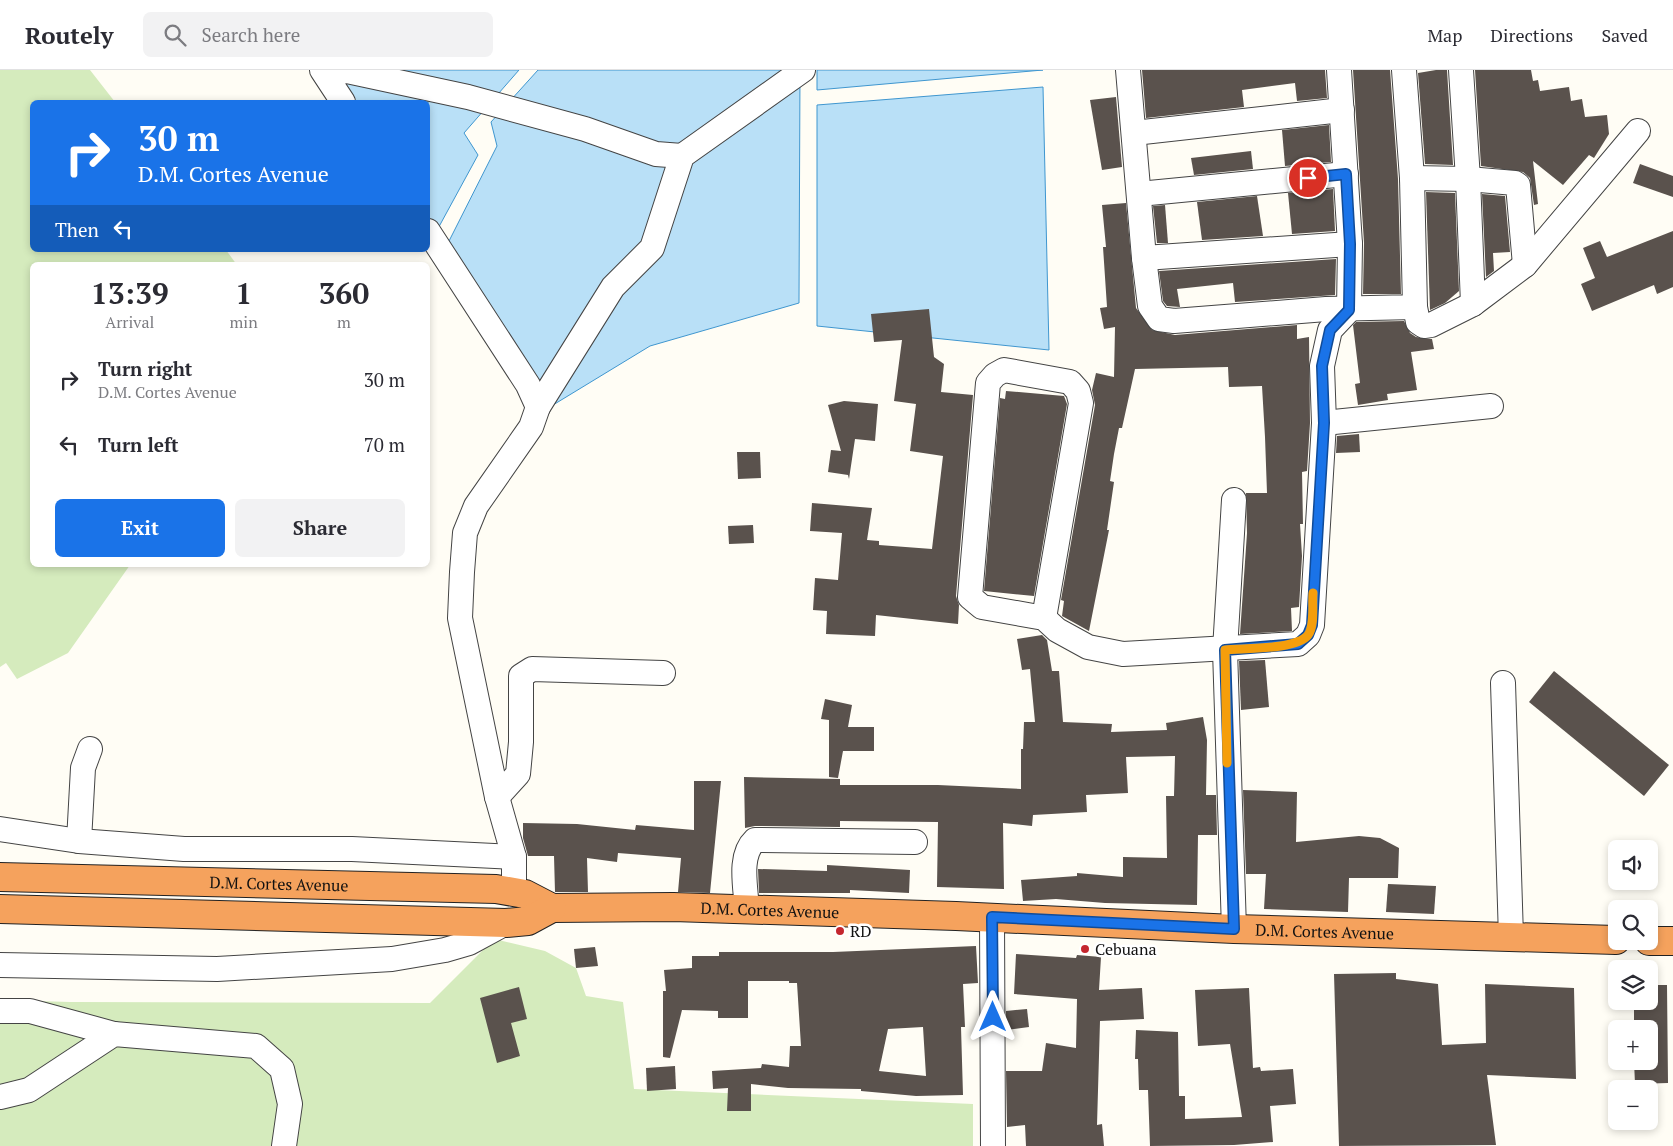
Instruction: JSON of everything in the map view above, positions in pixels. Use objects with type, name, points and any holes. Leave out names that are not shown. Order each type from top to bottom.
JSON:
[{"type":"highway","name":"D.M. Cortes Avenue","points":[[0,877],[496,889],[525,894],[552,908],[747,910],[992,917],[1234,929],[1608,940]]},
{"type":"highway","name":"D.M. Cortes Avenue","points":[[0,909],[506,923],[528,921],[552,908]]},
{"type":"highway","points":[[1658,941],[1673,941]]},
{"type":"street","points":[[514,892],[514,857],[497,797],[460,618],[466,533],[476,506],[531,428],[538,407],[612,287],[652,248],[682,156],[803,70]]},
{"type":"street","points":[[1128,70],[1144,258],[1150,306],[1159,319],[1174,321],[1326,309],[1349,310],[1415,307]]},
{"type":"street","points":[[1044,618],[1081,403],[1078,391],[1070,382],[1004,370],[995,375],[988,383],[970,597],[982,607],[1044,618],[1057,630],[1088,647],[1123,654],[1225,650],[1298,644],[1308,635],[1312,625],[1324,423],[1322,366],[1330,330],[1349,310],[1350,244],[1339,70]]},
{"type":"street","points":[[1404,70],[1412,178],[1415,307],[1418,322],[1424,326],[1431,325],[1473,304],[1524,265],[1638,131]]},
{"type":"street","points":[[1461,70],[1473,304]]},
{"type":"street","points":[[342,100],[324,73],[347,71],[459,95],[585,129],[656,154],[682,156]]},
{"type":"street","points":[[1134,132],[1342,110]]},
{"type":"street","points":[[1139,194],[1346,174]]},
{"type":"street","points":[[1412,178],[1511,181],[1518,185],[1524,265]]},
{"type":"street","points":[[430,234],[528,385],[538,407]]},
{"type":"street","points":[[1144,258],[1350,244]]},
{"type":"street","points":[[1324,423],[1492,406]]},
{"type":"street","points":[[1234,500],[1225,650],[1234,929]]},
{"type":"street","points":[[497,797],[518,774],[522,742],[521,676],[532,669],[663,673]]},
{"type":"street","points":[[1503,683],[1511,937]]},
{"type":"street","points":[[79,840],[84,768],[90,749]]},
{"type":"street","points":[[0,829],[79,840],[184,849],[352,849],[514,857]]},
{"type":"street","points":[[747,910],[744,868],[748,847],[755,840],[915,842]]},
{"type":"street","points":[[992,917],[993,1146]]},
{"type":"street","points":[[0,965],[217,969],[392,959],[469,944],[506,923]]},
{"type":"street","points":[[0,1011],[30,1011],[114,1034],[256,1046],[282,1069],[290,1104],[284,1146]]},
{"type":"street","points":[[0,1097],[29,1090],[114,1034]]},
{"type":"green space","points":[[0,70],[90,70],[113,100],[30,100],[30,252],[227,252],[235,262],[30,262],[30,567],[129,567],[68,653],[17,679],[6,663],[0,667]]},
{"type":"green space","points":[[494,939],[545,951],[576,968],[586,996],[623,1002],[634,1089],[973,1104],[973,1146],[0,1146],[0,1000],[71,1002],[430,1003]]},
{"type":"water","points":[[333,70],[519,70],[464,133],[478,155],[435,234],[430,225],[430,100],[352,100]]},
{"type":"water","points":[[538,70],[800,70],[799,303],[650,346],[553,405],[446,247],[497,146],[491,122]]},
{"type":"water","points":[[817,70],[1043,70],[817,90]]},
{"type":"water","points":[[1043,87],[1049,350],[817,326],[817,105]]},
{"type":"building","points":[[1142,70],[1325,70],[1327,98],[1297,101],[1295,83],[1242,90],[1244,107],[1146,118]]},
{"type":"building","points":[[1353,70],[1390,70],[1398,179],[1401,294],[1363,294],[1364,243]]},
{"type":"building","points":[[1447,70],[1453,165],[1425,164],[1418,73]]},
{"type":"building","points":[[1475,70],[1531,70],[1533,81],[1538,80],[1540,91],[1569,87],[1571,101],[1582,99],[1585,117],[1607,115],[1609,134],[1594,158],[1589,155],[1563,185],[1533,161],[1538,204],[1534,205],[1530,178],[1523,172],[1481,166]]},
{"type":"building","points":[[1116,97],[1122,167],[1102,170],[1090,100]]},
{"type":"building","points":[[1329,125],[1331,162],[1285,166],[1282,130]]},
{"type":"building","points":[[1251,151],[1253,169],[1194,175],[1191,158]]},
{"type":"building","points":[[1640,164],[1673,176],[1673,197],[1633,183]]},
{"type":"building","points":[[1333,189],[1335,231],[1292,234],[1288,193]]},
{"type":"building","points":[[1426,192],[1455,193],[1459,291],[1445,303],[1430,310]]},
{"type":"building","points":[[1482,194],[1505,196],[1510,252],[1493,253],[1494,271],[1486,277]]},
{"type":"building","points":[[1257,196],[1263,236],[1202,240],[1197,202]]},
{"type":"building","points":[[1126,203],[1136,308],[1152,330],[1175,335],[1297,325],[1297,339],[1309,337],[1310,423],[1307,471],[1302,472],[1303,524],[1300,524],[1302,556],[1299,607],[1291,608],[1292,631],[1240,634],[1247,533],[1246,493],[1267,493],[1265,437],[1262,386],[1229,387],[1228,367],[1135,369],[1122,428],[1119,428],[1114,454],[1110,481],[1114,482],[1107,530],[1109,530],[1089,631],[1062,616],[1064,601],[1061,600],[1095,405],[1092,390],[1096,373],[1114,377],[1115,327],[1104,329],[1100,308],[1107,307],[1103,247],[1106,247],[1102,205]]},
{"type":"building","points":[[1165,205],[1168,243],[1157,243],[1153,206]]},
{"type":"building","points":[[1673,231],[1673,287],[1657,294],[1654,285],[1592,311],[1581,284],[1595,278],[1583,248],[1600,241],[1607,257]]},
{"type":"building","points":[[1336,259],[1335,295],[1235,302],[1233,283],[1177,289],[1180,307],[1167,306],[1163,301],[1159,271]]},
{"type":"building","points":[[929,309],[934,357],[944,364],[941,392],[973,395],[956,596],[959,605],[958,624],[876,615],[875,636],[826,634],[827,611],[813,610],[815,578],[838,580],[842,533],[810,531],[812,503],[872,508],[867,540],[879,541],[879,545],[932,549],[943,456],[910,451],[916,404],[894,401],[902,340],[874,342],[871,314]]},
{"type":"building","points":[[1404,321],[1410,333],[1416,337],[1432,339],[1434,349],[1411,352],[1417,390],[1387,394],[1388,400],[1358,405],[1355,384],[1360,383],[1353,325],[1356,322]]},
{"type":"building","points":[[1006,391],[1064,396],[1067,404],[1034,596],[984,591],[1000,398],[1005,399]]},
{"type":"building","points":[[844,401],[878,404],[875,441],[855,439],[849,479],[848,475],[828,472],[831,450],[841,451],[828,405]]},
{"type":"building","points":[[1359,434],[1360,452],[1336,453],[1337,436]]},
{"type":"building","points":[[737,452],[760,452],[761,478],[738,479]]},
{"type":"building","points":[[753,525],[754,543],[729,544],[728,526]]},
{"type":"building","points":[[1042,635],[1047,640],[1052,671],[1059,671],[1063,722],[1112,724],[1111,732],[1167,730],[1166,723],[1203,717],[1207,740],[1206,795],[1216,795],[1217,835],[1198,835],[1197,905],[1105,903],[1056,899],[1023,901],[1021,880],[1077,876],[1077,873],[1123,877],[1123,857],[1167,858],[1166,796],[1174,796],[1175,756],[1126,757],[1128,793],[1086,795],[1087,812],[1033,815],[1032,826],[1003,823],[1004,889],[937,887],[938,822],[840,821],[840,827],[755,826],[745,828],[744,777],[840,779],[840,785],[938,785],[1021,789],[1021,749],[1023,749],[1024,722],[1035,722],[1030,669],[1022,670],[1017,639]]},
{"type":"building","points":[[1265,660],[1269,707],[1241,710],[1239,661]]},
{"type":"building","points":[[1554,671],[1669,765],[1644,796],[1529,702]]},
{"type":"building","points":[[825,699],[852,705],[848,727],[874,727],[874,751],[843,751],[838,778],[829,777],[829,720],[821,719]]},
{"type":"building","points":[[694,781],[721,781],[710,893],[678,892],[681,858],[618,853],[617,862],[587,858],[588,892],[555,892],[554,856],[528,856],[523,838],[523,823],[577,824],[635,830],[636,825],[694,830]]},
{"type":"building","points":[[1243,790],[1297,792],[1296,842],[1359,836],[1380,838],[1399,848],[1398,878],[1349,878],[1348,912],[1264,909],[1266,874],[1246,874]]},
{"type":"building","points":[[827,865],[910,870],[909,893],[850,890],[850,893],[759,893],[758,869],[827,871]]},
{"type":"building","points":[[1388,884],[1436,886],[1434,914],[1386,912]]},
{"type":"building","points":[[976,946],[978,983],[963,984],[965,1027],[961,1027],[963,1095],[916,1096],[861,1091],[861,1089],[788,1088],[751,1084],[751,1111],[727,1111],[728,1088],[713,1089],[712,1071],[761,1068],[762,1064],[789,1067],[790,1046],[801,1046],[797,983],[789,983],[789,981],[748,981],[748,1018],[718,1018],[718,1011],[682,1010],[670,1058],[663,1057],[663,991],[666,991],[664,970],[692,968],[692,956],[719,956],[719,952],[833,952]],"holes":[[[923,1027],[926,1076],[879,1071],[888,1029]]]},
{"type":"building","points":[[595,947],[598,966],[576,968],[574,949]]},
{"type":"building","points":[[1016,954],[1076,958],[1077,955],[1101,957],[1099,990],[1142,988],[1144,1019],[1100,1021],[1097,1125],[1102,1124],[1104,1146],[1026,1146],[1025,1125],[1007,1127],[1006,1071],[1042,1071],[1046,1043],[1076,1048],[1077,999],[1014,994]]},
{"type":"building","points":[[1396,973],[1396,979],[1438,984],[1442,1045],[1486,1043],[1485,984],[1574,988],[1576,1079],[1487,1075],[1496,1145],[1339,1146],[1334,974]]},
{"type":"building","points":[[1658,985],[1667,985],[1668,1083],[1658,1083],[1658,1080],[1635,1080],[1634,1070],[1658,1070],[1658,1020],[1634,1020],[1634,1010],[1658,1010]]},
{"type":"building","points":[[519,987],[527,1019],[511,1023],[520,1056],[497,1063],[480,998]]},
{"type":"building","points":[[1249,988],[1253,1068],[1260,1067],[1261,1071],[1293,1069],[1296,1104],[1270,1106],[1273,1142],[1234,1145],[1150,1146],[1148,1090],[1139,1090],[1138,1059],[1135,1059],[1136,1030],[1178,1032],[1179,1096],[1185,1096],[1185,1119],[1242,1117],[1230,1044],[1198,1046],[1195,990]]},
{"type":"building","points":[[1027,1009],[1029,1027],[1006,1030],[1006,1011]]},
{"type":"building","points":[[675,1066],[676,1089],[647,1091],[646,1068]]},
{"type":"slow traffic","points":[[1227,763],[1225,650],[1298,644],[1308,635],[1312,625],[1313,593]]},
{"type":"place","name":"RD","points":[[840,931]]},
{"type":"place","name":"Cebuana","points":[[1085,949]]},
{"type":"route","points":[[993,1017],[992,917],[1234,929],[1225,650],[1298,644],[1308,635],[1312,625],[1316,532],[1324,423],[1322,366],[1330,330],[1349,310],[1350,244],[1346,174],[1308,178]]}]
